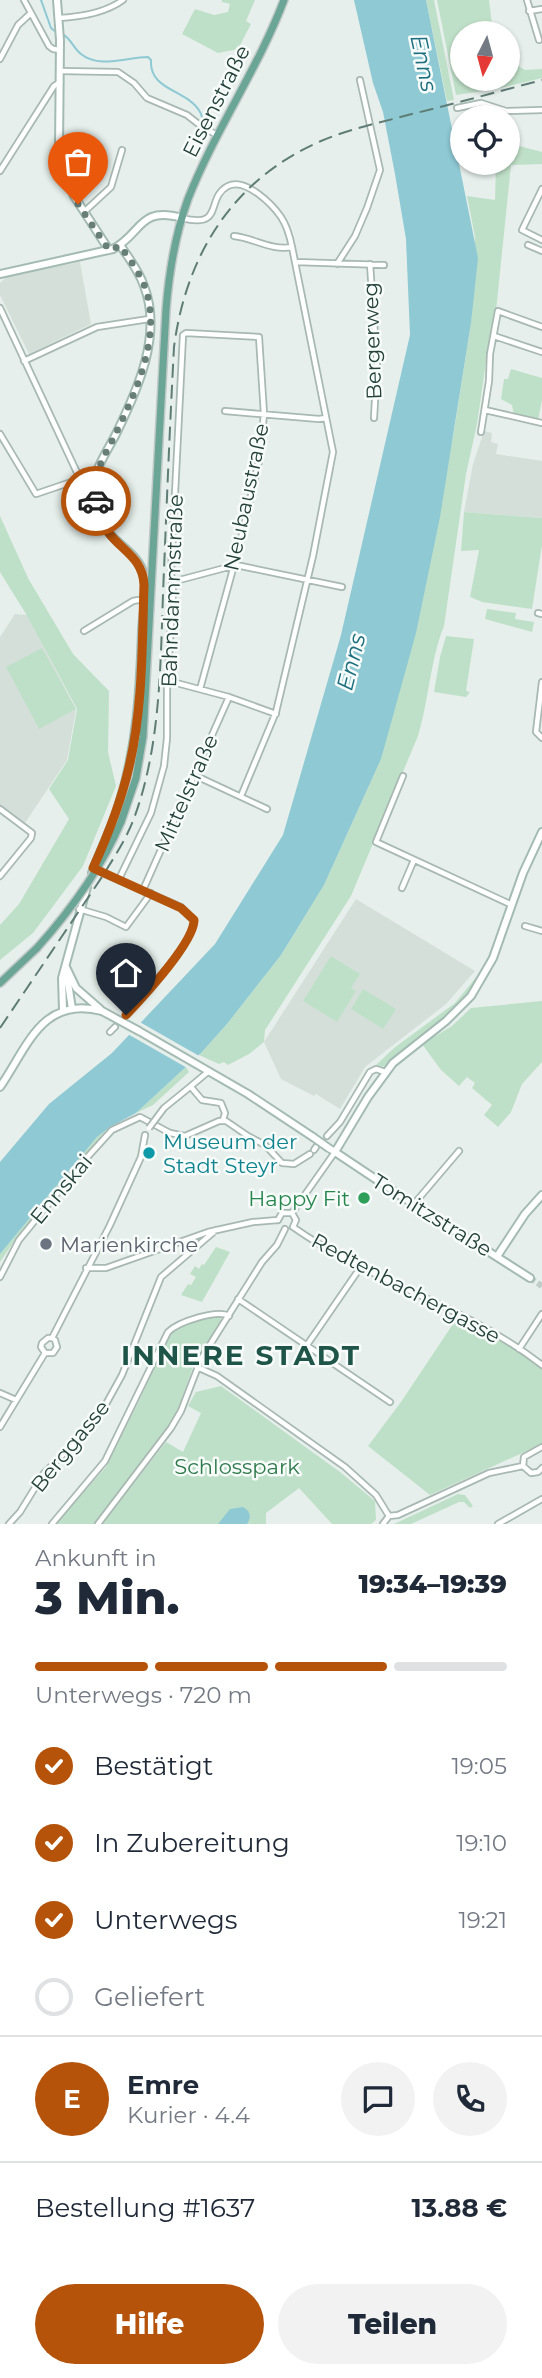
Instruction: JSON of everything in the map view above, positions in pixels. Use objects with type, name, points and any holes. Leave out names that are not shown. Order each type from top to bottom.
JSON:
[{"type":"main road","name":"Eisenstraße","points":[[0,983],[37,948],[92,877],[121,822],[136,778],[144,737],[166,310],[174,248],[182,218],[217,135],[265,44],[284,0]]},
{"type":"street","points":[[24,0],[51,48],[60,50]]},
{"type":"street","points":[[57,0],[61,158],[69,187],[83,213],[109,250]]},
{"type":"street","points":[[58,18],[86,15],[123,0]]},
{"type":"street","points":[[527,0],[539,40]]},
{"type":"street","points":[[529,11],[542,9]]},
{"type":"street","points":[[0,59],[18,25],[31,13]]},
{"type":"street","points":[[60,71],[118,72],[134,83],[146,98],[187,115],[217,135]]},
{"type":"street","name":"Bergerweg","points":[[337,264],[355,236],[380,170],[360,80]]},
{"type":"street","points":[[0,171],[54,86],[60,82]]},
{"type":"street","points":[[520,111],[542,110]]},
{"type":"street","points":[[83,213],[111,187],[122,150]]},
{"type":"street","points":[[0,274],[120,246],[149,218],[164,214],[195,221],[206,219],[212,214],[222,190],[233,184],[241,185],[276,211],[285,225],[296,262],[333,453],[276,714],[241,796]]},
{"type":"street","points":[[542,189],[522,230],[540,239],[542,232]]},
{"type":"street","points":[[233,236],[252,239],[272,247],[292,247]]},
{"type":"street","points":[[528,245],[542,251]]},
{"type":"street","points":[[63,1010],[61,981],[79,909],[119,804],[133,749],[138,712],[144,579],[134,557],[106,529],[96,503],[94,480],[142,377],[149,318],[145,287],[120,246]]},
{"type":"street","name":"Bergerweg","points":[[296,262],[384,265]]},
{"type":"street","name":"Bergerweg","points":[[370,264],[377,365],[374,418]]},
{"type":"street","points":[[0,308],[80,479]]},
{"type":"street","points":[[481,432],[498,311],[542,327]]},
{"type":"street","points":[[24,361],[97,327],[149,318]]},
{"type":"street","name":"Bahndammstraße","points":[[120,879],[143,833],[158,792],[167,738],[171,573],[182,338],[186,333],[224,334]]},
{"type":"street","name":"Neubaustraße","points":[[200,689],[259,461],[264,414],[260,337],[224,334]]},
{"type":"street","points":[[494,336],[542,352]]},
{"type":"street","points":[[485,410],[542,424]]},
{"type":"street","points":[[225,411],[326,418]]},
{"type":"street","points":[[0,434],[36,494],[80,479],[94,480]]},
{"type":"street","points":[[172,582],[233,565],[342,587]]},
{"type":"street","points":[[84,631],[133,601],[144,599]]},
{"type":"street","points":[[169,681],[229,697],[276,714]]},
{"type":"street","points":[[542,682],[536,732],[542,738]]},
{"type":"street","name":"Mittelstraße","points":[[143,890],[229,697]]},
{"type":"street","points":[[194,775],[267,809]]},
{"type":"street","points":[[403,776],[376,842],[512,905]]},
{"type":"street","points":[[0,809],[32,833],[31,838],[0,876]]},
{"type":"street","points":[[292,1213],[385,1072],[402,1054],[446,1021],[471,996],[493,958],[542,832]]},
{"type":"street","points":[[402,888],[414,860]]},
{"type":"street","points":[[93,868],[181,908],[193,917],[194,927],[184,944],[126,1015]]},
{"type":"street","points":[[79,909],[106,916],[126,927],[150,893]]},
{"type":"street","points":[[525,926],[542,930]]},
{"type":"street","points":[[65,965],[72,1009]]},
{"type":"street","points":[[65,965],[76,988],[102,1011]]},
{"type":"street","points":[[0,1087],[22,1050],[48,1018],[63,1010],[87,1007],[102,1011]]},
{"type":"street","name":"Tomitzstraße","points":[[102,1011],[209,1071],[530,1278]]},
{"type":"street","points":[[110,1032],[115,1027]]},
{"type":"street","points":[[327,1136],[340,1122],[370,1072],[376,1069],[385,1072]]},
{"type":"street","points":[[149,1128],[164,1108],[209,1071]]},
{"type":"street","points":[[191,1087],[202,1100],[220,1103],[225,1113],[223,1120],[265,1144],[282,1163],[294,1164],[313,1151]]},
{"type":"street","name":"Ennskai","points":[[0,1277],[19,1240],[112,1130],[140,1118],[170,1133],[185,1136],[223,1120]]},
{"type":"street","points":[[52,1338],[110,1225],[141,1157],[145,1135]]},
{"type":"street","points":[[414,1205],[460,1151]]},
{"type":"street","points":[[498,1255],[525,1214],[542,1195]]},
{"type":"street","points":[[282,1213],[292,1213],[296,1220],[293,1227],[285,1229],[280,1226],[278,1220],[282,1213]]},
{"type":"street","points":[[86,1268],[106,1268],[208,1232],[253,1222],[278,1220]]},
{"type":"street","name":"Redtenbachergasse","points":[[293,1227],[360,1268],[447,1308],[542,1365]]},
{"type":"street","points":[[98,1524],[171,1428],[181,1411],[197,1367],[285,1229]]},
{"type":"street","name":"Berggasse","points":[[9,1524],[23,1508],[44,1473],[74,1444],[106,1404],[161,1277],[216,1230]]},
{"type":"street","points":[[307,1346],[360,1268]]},
{"type":"street","points":[[238,1299],[390,1402]]},
{"type":"street","points":[[52,1524],[105,1461],[168,1332],[176,1326],[219,1312],[229,1315]]},
{"type":"street","points":[[519,1349],[542,1314]]},
{"type":"street","points":[[45,1353],[41,1343],[52,1338]]},
{"type":"street","points":[[45,1353],[53,1353],[57,1348],[52,1338]]},
{"type":"street","points":[[0,1427],[45,1353]]},
{"type":"street","points":[[197,1367],[217,1376],[345,1467],[376,1495],[389,1516]]},
{"type":"street","points":[[0,1393],[16,1400]]},
{"type":"street","points":[[523,1466],[524,1457],[542,1447]]},
{"type":"street","points":[[389,1516],[394,1517],[496,1471],[523,1466]]},
{"type":"street","points":[[523,1466],[531,1473],[542,1468]]},
{"type":"street","points":[[498,1524],[542,1499]]},
{"type":"street","points":[[383,1524],[389,1516]]},
{"type":"shaded area","points":[[80,262],[91,324],[29,354],[0,295],[0,283],[8,276]]},
{"type":"shaded area","points":[[484,431],[492,433],[491,442],[498,444],[496,454],[542,461],[542,518],[464,512],[473,464]]},
{"type":"shaded area","points":[[15,614],[27,615],[76,709],[67,760],[25,823],[0,805],[0,637]]},
{"type":"shaded area","points":[[356,899],[475,971],[446,1004],[365,1067],[340,1109],[316,1094],[314,1096],[281,1079],[264,1042]]},
{"type":"green space","points":[[222,0],[255,0],[246,21],[251,24],[238,49],[218,53],[182,34],[195,9],[214,15],[228,12],[230,4]]},
{"type":"green space","points":[[426,0],[434,0],[450,91],[454,100],[447,101]]},
{"type":"green space","points":[[437,0],[489,0],[492,21],[450,21],[450,65]]},
{"type":"green space","points":[[520,67],[525,70],[542,69],[542,78],[520,83]]},
{"type":"green space","points":[[455,91],[483,91],[456,95]]},
{"type":"green space","points":[[520,146],[542,152],[542,164],[520,165]]},
{"type":"green space","points":[[496,175],[510,175],[496,311],[466,474],[444,626],[418,736],[351,896],[265,1030],[264,1042],[228,1065],[224,1062],[219,1064],[199,1055],[281,955],[324,885],[381,759],[453,437],[471,323],[475,237],[467,196],[495,200]]},
{"type":"green space","points":[[511,369],[542,378],[538,420],[514,415],[512,405],[501,399],[504,379],[508,379]]},
{"type":"green space","points":[[464,512],[542,518],[542,545],[532,609],[482,602],[470,597],[479,550],[461,551]]},
{"type":"green space","points":[[0,516],[28,578],[73,654],[109,691],[108,752],[116,786],[83,866],[33,933],[0,960],[0,925],[19,904],[69,819],[49,789],[68,760],[77,709],[0,572]]},
{"type":"green space","points":[[487,609],[516,613],[515,619],[534,622],[532,632],[485,619]]},
{"type":"green space","points":[[446,636],[474,639],[466,691],[470,692],[466,697],[434,692]]},
{"type":"green space","points":[[42,648],[76,709],[39,729],[6,667]]},
{"type":"green space","points":[[331,956],[360,974],[351,988],[356,991],[337,1022],[303,1001]]},
{"type":"green space","points":[[478,975],[481,975],[469,994],[446,1019],[383,1067],[376,1065],[394,1048],[455,1003]]},
{"type":"green space","points":[[363,989],[396,1009],[383,1029],[351,1009]]},
{"type":"green space","points":[[542,1001],[542,1062],[522,1084],[511,1112],[498,1127],[484,1115],[492,1105],[472,1088],[475,1083],[467,1077],[459,1086],[441,1070],[422,1044],[452,1026],[471,1008]]},
{"type":"green space","points":[[186,1067],[189,1072],[153,1105],[136,1113]]},
{"type":"green space","points":[[110,1127],[15,1240],[0,1262],[0,1254],[97,1137]]},
{"type":"green space","points":[[216,1247],[230,1252],[202,1302],[181,1295],[196,1277],[190,1274],[195,1266],[199,1269],[204,1265]]},
{"type":"green space","points":[[218,1316],[221,1323],[195,1361],[176,1415],[94,1524],[55,1524],[106,1467],[168,1336],[182,1325]]},
{"type":"green space","points":[[457,1318],[523,1353],[542,1368],[542,1444],[430,1495],[368,1446]]},
{"type":"green space","name":"Schlosspark","points":[[221,1386],[340,1472],[375,1501],[376,1520],[371,1524],[332,1524],[299,1488],[266,1513],[266,1524],[102,1524],[166,1442],[183,1452],[201,1413],[188,1406],[196,1392]]},
{"type":"green space","points":[[458,1494],[465,1495],[473,1506],[470,1508],[464,1502],[459,1502],[411,1524],[394,1524]]},
{"type":"water","name":"Enns","points":[[354,0],[426,0],[450,119],[450,175],[461,175],[478,258],[471,323],[440,517],[416,633],[381,759],[324,885],[281,955],[201,1053],[136,1113],[97,1137],[0,1254],[0,1162],[49,1104],[112,1053],[215,944],[283,835],[341,635],[410,335],[406,239],[383,112],[373,83]]},
{"type":"water","points":[[243,1507],[250,1514],[247,1524],[218,1524],[230,1509]]},
{"type":"pier","points":[[138,1021],[201,1057],[189,1069],[126,1033]]},
{"type":"waterway","points":[[41,0],[51,28],[57,33]]},
{"type":"waterway","points":[[62,34],[81,54],[96,61],[148,57],[156,78],[194,104],[204,122],[213,127]]},
{"type":"tunnel","points":[[530,1278],[542,1286]]},
{"type":"railway","points":[[0,1028],[115,857],[133,821],[143,791],[158,697],[174,347],[180,313],[203,251],[219,224],[239,199],[263,176],[290,157],[321,141],[364,126],[542,80]]},
{"type":"way so far","points":[[78,204],[109,250],[120,246],[130,259],[145,287],[149,309],[144,371],[94,480],[96,501]]},
{"type":"place","name":"Museum der Stadt Steyr","points":[[149,1153]]},
{"type":"place","name":"Happy Fit","points":[[364,1198]]},
{"type":"place","name":"Marienkirche","points":[[46,1244]]},
{"type":"district","name":"INNERE STADT","points":[[241,1355]]},
{"type":"route","points":[[96,501],[106,529],[140,566],[144,585],[133,749],[113,823],[93,868],[181,908],[194,920],[194,927],[180,950],[126,1015]]}]
